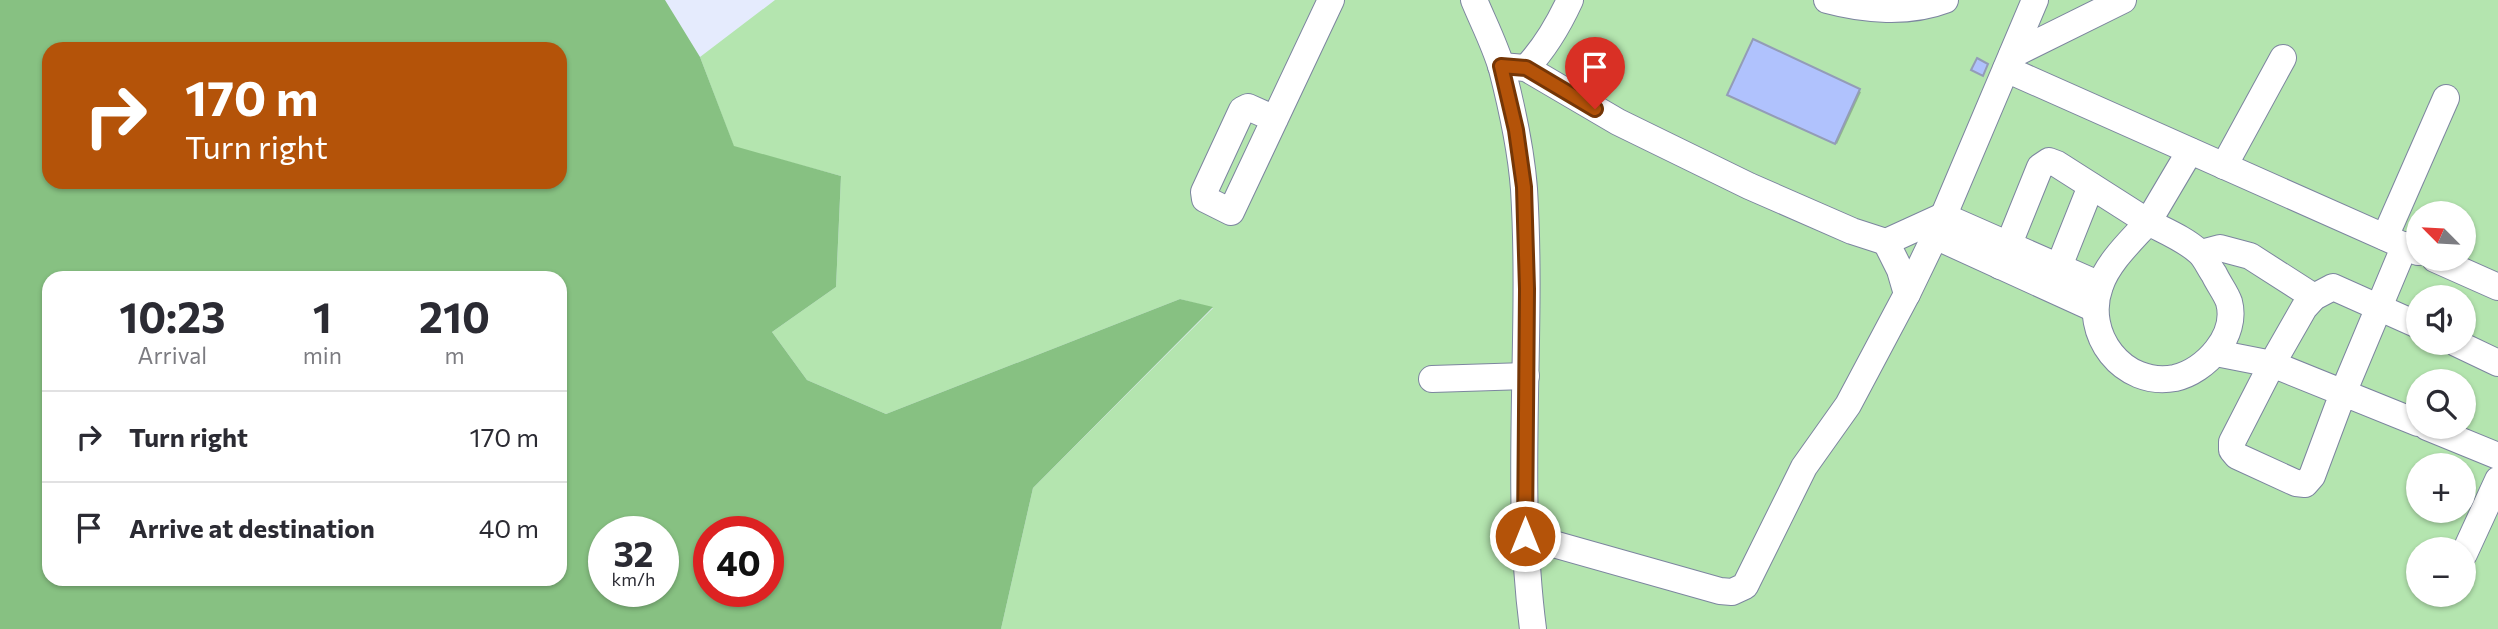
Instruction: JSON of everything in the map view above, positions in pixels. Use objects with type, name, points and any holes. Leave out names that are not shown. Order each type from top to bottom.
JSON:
[{"type":"street","points":[[1231,212],[1331,0]]},
{"type":"street","points":[[1474,0],[1513,67],[1516,130],[1524,187],[1527,289],[1525,536],[1526,574],[1533,629]]},
{"type":"street","points":[[1513,67],[1541,52],[1570,0]]},
{"type":"street","points":[[1827,0],[1889,9],[1913,9],[1945,0]]},
{"type":"street","points":[[1525,536],[1720,591],[1731,592],[1745,586],[1804,467],[1848,405],[1907,294],[1939,226],[2035,0]]},
{"type":"street","points":[[2009,62],[2123,0]]},
{"type":"street","points":[[2224,166],[2283,58]]},
{"type":"street","points":[[2009,62],[2190,151],[2403,245]]},
{"type":"street","points":[[1513,67],[1749,186],[1852,231],[1886,242],[1939,226],[2097,297]]},
{"type":"street","points":[[2406,319],[2379,306],[2333,287],[2314,297],[2304,308],[2272,364],[2232,442],[2231,450],[2237,456],[2296,483],[2305,484],[2312,476],[2343,393],[2379,306],[2403,245],[2446,98]]},
{"type":"street","points":[[2004,256],[2040,167],[2049,162],[2057,164],[2148,222],[2201,253],[2229,303],[2229,325],[2216,353],[2198,369],[2175,377],[2151,378],[2129,370],[2110,354],[2098,333],[2097,297],[2112,265],[2148,222],[2190,151]]},
{"type":"street","points":[[2054,278],[2091,186]]},
{"type":"street","points":[[1886,242],[1907,294]]},
{"type":"street","points":[[2201,253],[2220,248],[2250,256],[2314,297]]},
{"type":"street","points":[[2462,271],[2498,287]]},
{"type":"street","points":[[2216,353],[2272,364],[2406,419]]},
{"type":"street","points":[[2476,353],[2498,363]]},
{"type":"street","points":[[1432,379],[1526,376]]},
{"type":"street","points":[[2456,439],[2498,456]]},
{"type":"street","points":[[2472,537],[2498,480]]},
{"type":"green space","points":[[0,0],[665,0],[700,57],[734,146],[841,176],[836,287],[772,332],[807,380],[886,414],[1180,299],[1213,307],[1033,488],[1001,629],[0,629]]},
{"type":"green space","points":[[775,0],[2498,0],[2498,629],[1001,629],[1033,488],[1213,308],[1180,299],[886,414],[807,380],[772,332],[836,287],[841,176],[734,147],[700,57]]},
{"type":"building","points":[[1753,39],[1860,89],[1835,144],[1727,95]]},
{"type":"building","points":[[1977,58],[1988,64],[1983,76],[1971,70]]},
{"type":"route","points":[[1525,536],[1527,289],[1524,187],[1516,130],[1501,66],[1526,68],[1595,109]]}]
